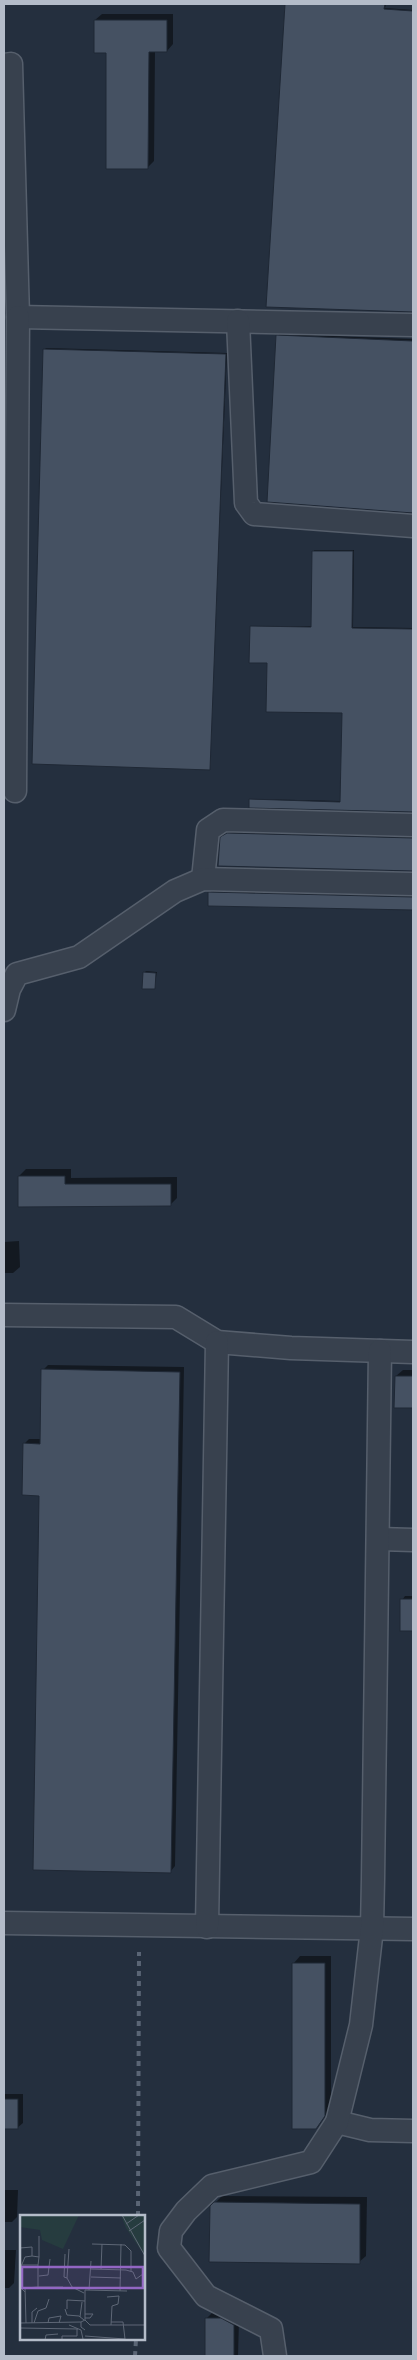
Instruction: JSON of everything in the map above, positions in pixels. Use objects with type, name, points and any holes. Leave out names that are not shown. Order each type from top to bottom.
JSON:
[{"type":"street","points":[[8,64],[18,317],[15,790]]},
{"type":"street","points":[[18,317],[413,325]]},
{"type":"street","points":[[238,321],[246,503],[254,514],[413,526]]},
{"type":"street","points":[[202,879],[208,830],[224,820],[413,825]]},
{"type":"street","points":[[4,1010],[9,988],[17,974],[79,957],[175,891],[202,879],[413,884]]},
{"type":"street","points":[[4,1315],[176,1317],[217,1342],[291,1348],[413,1352]]},
{"type":"street","points":[[207,1927],[217,1342]]},
{"type":"street","points":[[275,2356],[271,2330],[206,2296],[169,2248],[171,2231],[186,2211],[212,2186],[311,2162],[337,2122],[362,2025],[372,1928],[379,1539],[380,1351]]},
{"type":"street","points":[[379,1539],[413,1540]]},
{"type":"street","points":[[4,1923],[413,1929]]},
{"type":"street","points":[[337,2122],[370,2130],[413,2131]]},
{"type":"building","points":[[285,4],[385,4],[384,9],[413,11],[413,312],[266,307]]},
{"type":"building","points":[[94,20],[167,20],[167,52],[149,52],[148,169],[106,169],[106,53],[94,53]]},
{"type":"building","points":[[276,335],[413,341],[413,513],[267,502]]},
{"type":"building","points":[[43,349],[226,354],[210,770],[32,764]]},
{"type":"building","points":[[312,551],[353,551],[352,628],[413,629],[413,812],[249,808],[249,799],[340,802],[342,713],[266,712],[267,663],[249,663],[250,626],[311,627]]},
{"type":"building","points":[[227,833],[413,838],[413,871],[218,866],[220,837]]},
{"type":"building","points":[[208,892],[413,897],[413,910],[208,906]]},
{"type":"building","points":[[143,972],[156,973],[155,989],[142,989]]},
{"type":"building","points":[[18,1176],[65,1176],[65,1184],[171,1184],[171,1206],[18,1207]]},
{"type":"building","points":[[41,1369],[180,1372],[171,1873],[33,1870],[39,1496],[22,1495],[23,1443],[40,1444]]},
{"type":"building","points":[[395,1376],[413,1376],[413,1408],[394,1408]]},
{"type":"building","points":[[400,1599],[413,1599],[413,1631],[400,1631]]},
{"type":"building","points":[[292,1963],[325,1963],[325,2116],[316,2129],[292,2129]]},
{"type":"building","points":[[4,2099],[18,2099],[18,2129],[4,2129]]},
{"type":"building","points":[[214,2202],[360,2204],[360,2264],[209,2262],[210,2206]]},
{"type":"building","points":[[205,2318],[221,2318],[234,2325],[234,2356],[205,2356]]},
{"type":"railway","points":[[138,2215],[139,1952]]},
{"type":"railway","points":[[135,2356],[136,2340]]}]
